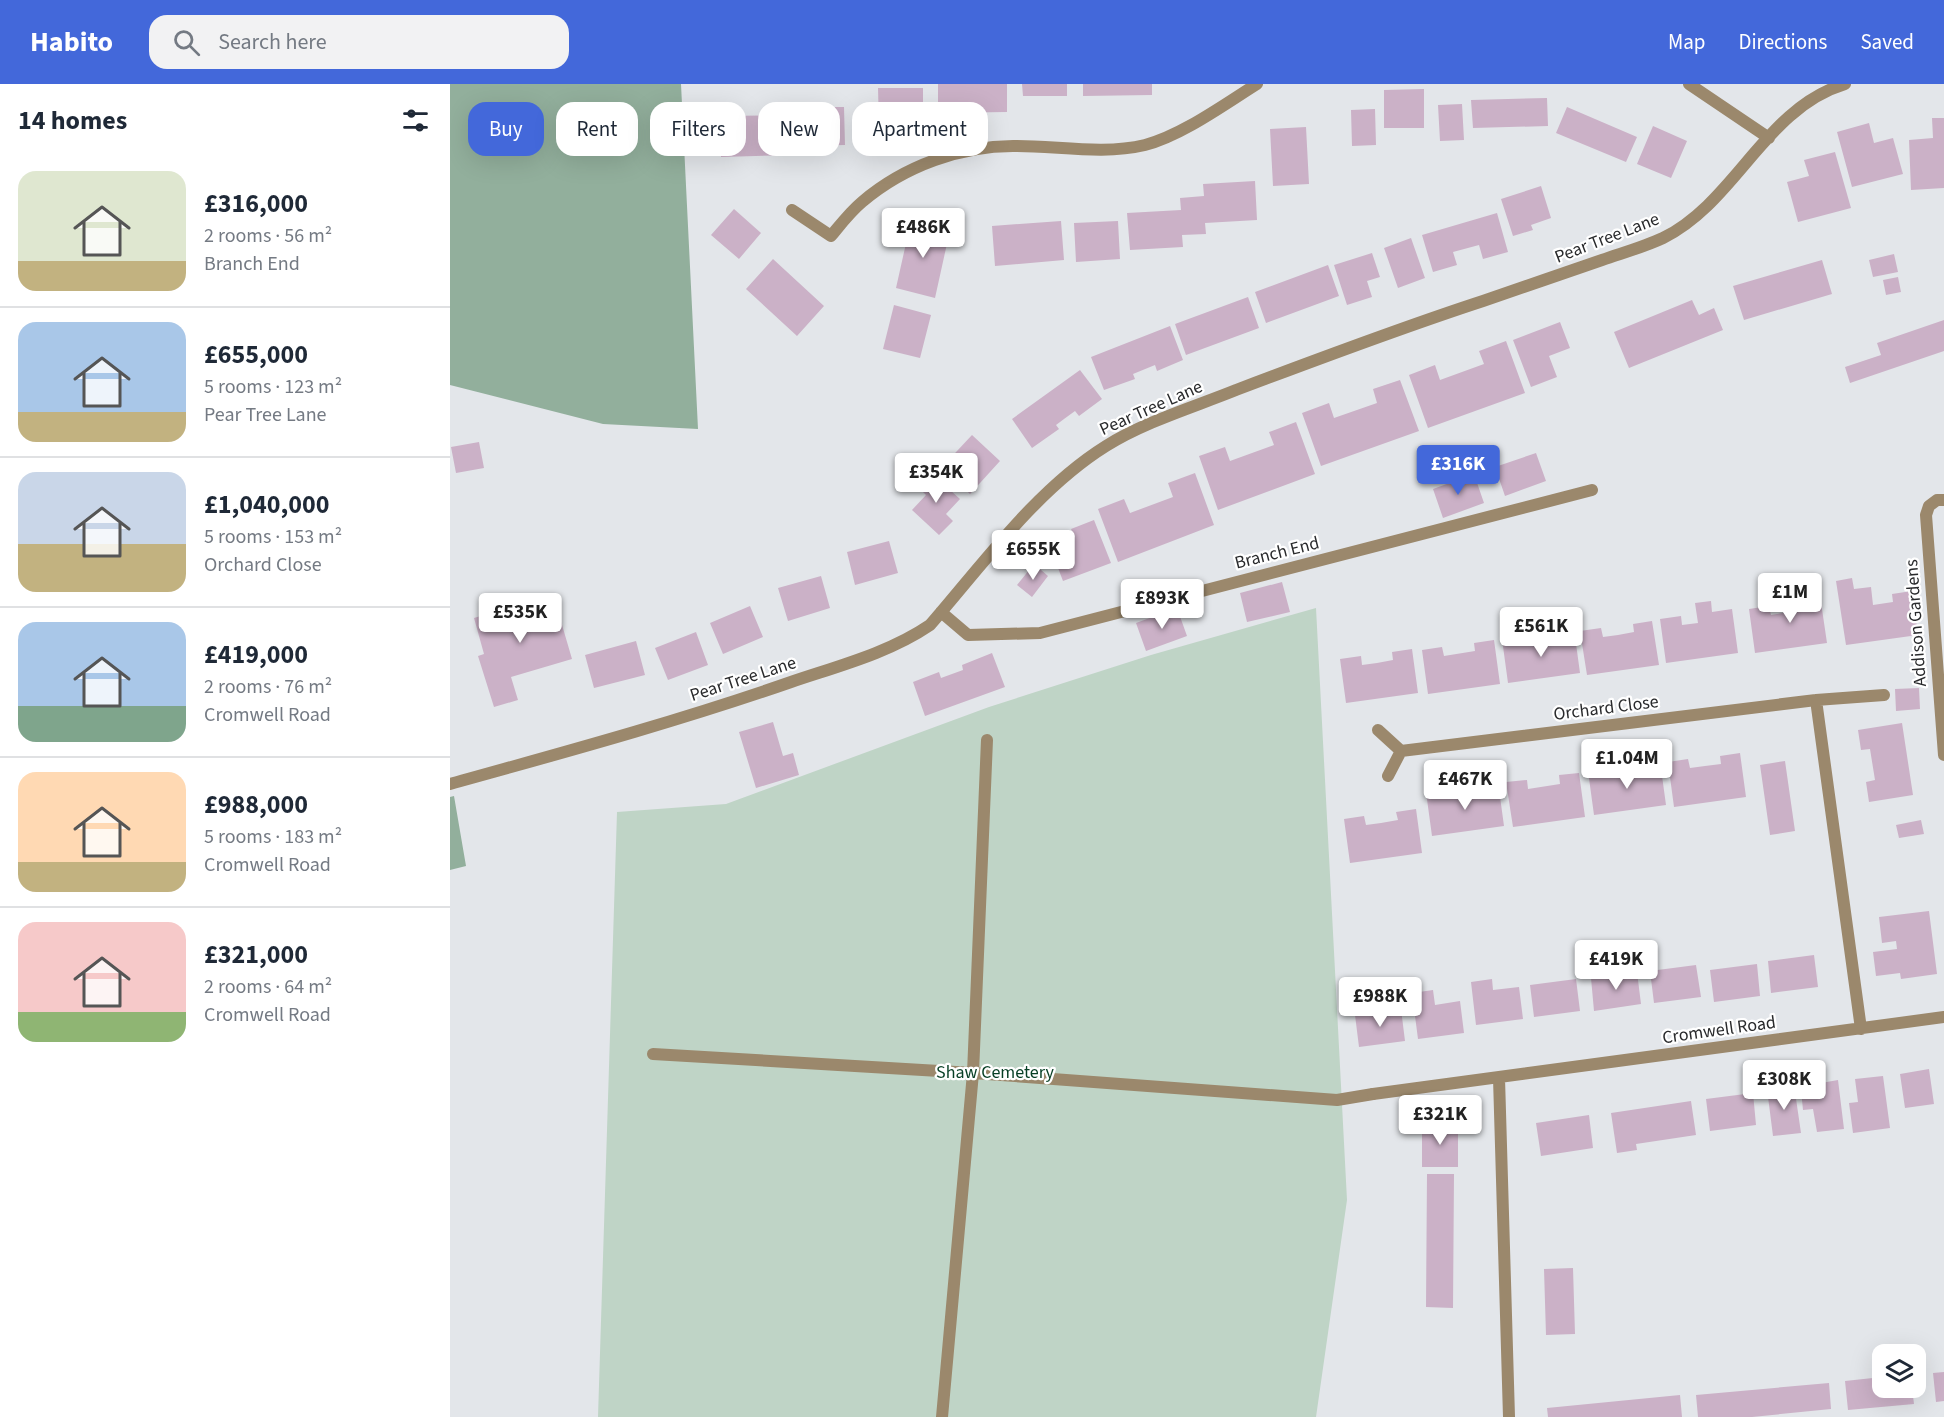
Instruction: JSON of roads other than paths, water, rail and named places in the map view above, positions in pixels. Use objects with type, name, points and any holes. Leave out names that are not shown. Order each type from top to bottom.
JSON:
[{"type":"street","points":[[792,210],[831,236],[862,201],[911,170],[958,152],[987,147],[1083,149],[1146,145],[1182,129],[1257,84]]},
{"type":"street","points":[[1689,84],[1769,138]]},
{"type":"street","name":"Pear Tree Lane","points":[[450,784],[717,708],[848,663],[911,638],[930,625],[1053,486],[1107,445],[1173,414],[1290,370],[1435,316],[1564,274],[1664,237],[1699,213],[1720,194],[1769,138],[1804,104],[1820,93],[1845,84]]},
{"type":"street","name":"Branch End","points":[[941,612],[968,634],[1040,633],[1592,490]]},
{"type":"street","name":"Addison Gardens","points":[[1944,500],[1937,500],[1929,506],[1926,515],[1944,755]]},
{"type":"street","name":"Orchard Close","points":[[1401,751],[1815,700],[1884,695]]},
{"type":"street","points":[[1815,700],[1861,1029]]},
{"type":"street","points":[[1378,730],[1401,751],[1388,776]]},
{"type":"street","points":[[942,1417],[973,1074],[987,740]]},
{"type":"street","name":"Cromwell Road","points":[[652,1054],[1337,1100],[1944,1017]]},
{"type":"street","points":[[1499,1078],[1509,1417]]},
{"type":"park label","name":"Shaw Cemetery","points":[[995,1072]]}]
